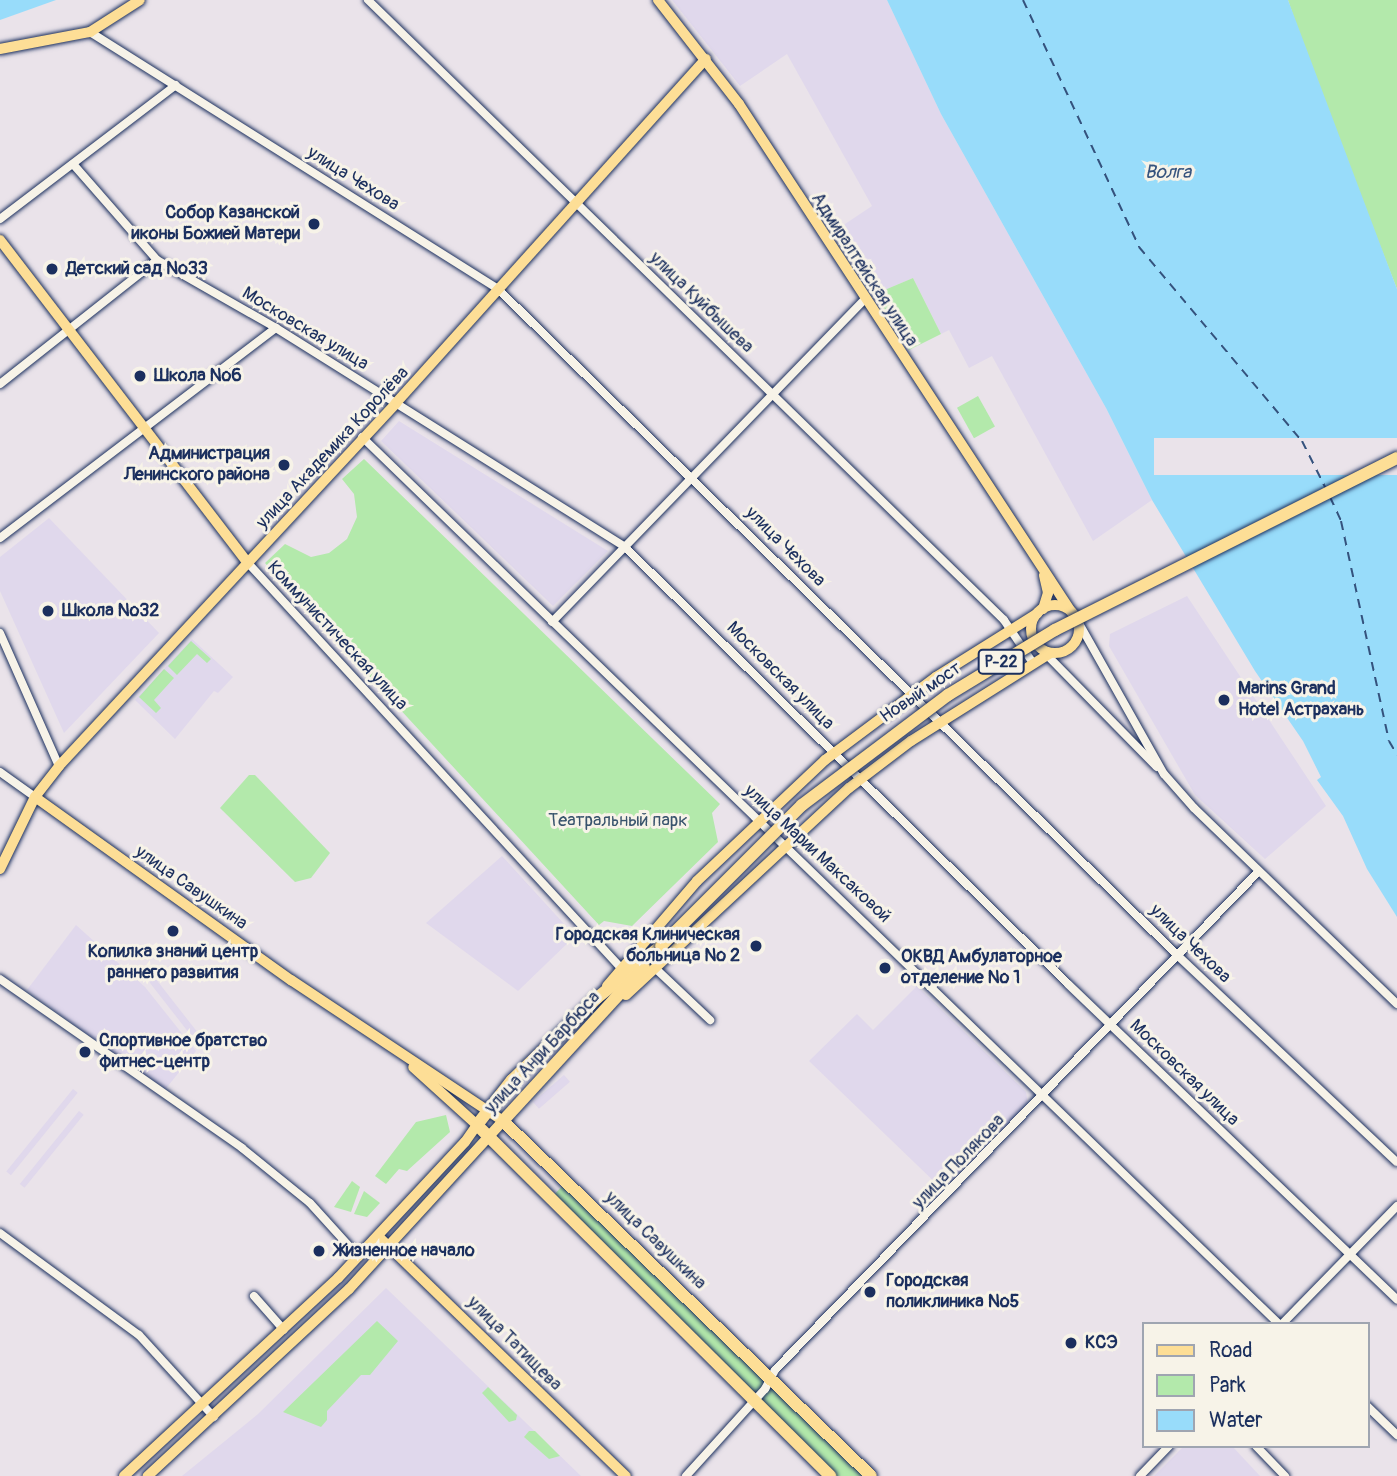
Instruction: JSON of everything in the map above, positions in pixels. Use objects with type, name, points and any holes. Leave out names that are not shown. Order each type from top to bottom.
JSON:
[{"type":"highway","name":"Новый мост","points":[[661,946],[802,805],[948,695],[1055,630],[1397,458]]},
{"type":"highway","name":"улица Анри Барбюса","points":[[477,1125],[488,1109],[597,998],[661,946]]},
{"type":"highway","name":"улица Анри Барбюса","points":[[503,1121],[610,1009],[661,946]]},
{"type":"highway","name":"улица Савушкина","points":[[503,1121],[568,1180],[871,1476]]},
{"type":"highway","name":"улица Савушкина","points":[[477,1125],[734,1377],[753,1402],[830,1476]]},
{"type":"highway","points":[[550,1199],[568,1180]]},
{"type":"main road","points":[[0,49],[90,32],[140,0]]},
{"type":"main road","name":"Адмиралтейская улица","points":[[658,0],[706,59],[1074,615]]},
{"type":"main road","name":"улица Академика Королёва","points":[[0,869],[34,797],[59,766],[396,403],[706,59]]},
{"type":"main road","name":"Коммунистическая улица","points":[[0,240],[248,563]]},
{"type":"main road","points":[[1038,562],[1048,593],[1031,631],[1037,645],[1048,654]]},
{"type":"main road","points":[[597,998],[696,881],[835,752],[912,694],[1040,611],[1058,606],[1074,615],[1078,633],[1072,646],[1048,654],[1033,663],[940,722],[862,779],[610,1009]]},
{"type":"main road","name":"улица Савушкина","points":[[34,797],[397,1053],[503,1121]]},
{"type":"main road","name":"улица Савушкина","points":[[397,1053],[477,1125]]},
{"type":"main road","name":"улица Анри Барбюса","points":[[148,1476],[214,1417],[390,1247],[503,1121]]},
{"type":"main road","name":"улица Анри Барбюса","points":[[124,1476],[204,1406],[359,1256],[477,1125]]},
{"type":"main road","name":"улица Татищева","points":[[378,1236],[626,1476]]},
{"type":"street","name":"улица Куйбышева","points":[[369,0],[1011,629],[1033,663]]},
{"type":"street","name":"улица Чехова","points":[[90,32],[499,290],[1176,954],[1397,1162]]},
{"type":"street","points":[[0,219],[176,85]]},
{"type":"street","name":"Московская улица","points":[[73,164],[157,260],[276,328],[625,547],[1111,1024],[1397,1300]]},
{"type":"street","points":[[0,384],[157,260]]},
{"type":"street","points":[[552,622],[864,300]]},
{"type":"street","points":[[0,538],[276,328]]},
{"type":"street","name":"улица Марии Максаковой","points":[[362,438],[1046,1095],[1278,1322]]},
{"type":"street","name":"Коммунистическая улица","points":[[248,563],[621,968]]},
{"type":"street","points":[[1074,615],[1164,774]]},
{"type":"street","points":[[0,633],[59,766]]},
{"type":"street","points":[[1048,654],[1259,871],[1397,1004]]},
{"type":"street","points":[[0,772],[34,797]]},
{"type":"street","name":"улица Полякова","points":[[686,1476],[753,1402],[772,1379],[775,1370],[1046,1095],[1176,954],[1259,871]]},
{"type":"street","points":[[655,968],[710,1020]]},
{"type":"street","points":[[0,979],[242,1148],[310,1203],[359,1256]]},
{"type":"street","points":[[1282,1322],[1397,1206]]},
{"type":"street","points":[[0,1233],[139,1335],[214,1417]]},
{"type":"street","points":[[254,1296],[284,1330]]},
{"type":"street","points":[[1369,1408],[1397,1435]]},
{"type":"street","points":[[1140,1476],[1167,1448]]},
{"type":"street","points":[[1258,1448],[1285,1476]]},
{"type":"shaded area","points":[[672,0],[887,0],[941,114],[1106,408],[1152,500],[1093,541],[992,356],[969,368],[949,330],[941,334],[913,278],[875,294],[839,228],[872,206],[787,54],[740,86]]},
{"type":"shaded area","points":[[399,421],[608,551],[553,606],[381,441]]},
{"type":"shaded area","points":[[49,518],[159,633],[64,733],[0,591],[0,557]]},
{"type":"shaded area","points":[[1187,596],[1326,806],[1265,859],[1195,795],[1109,646],[1110,634]]},
{"type":"shaded area","points":[[192,639],[233,677],[218,693],[214,691],[175,739],[135,700]]},
{"type":"shaded area","points":[[502,856],[575,936],[518,991],[426,923]]},
{"type":"shaded area","points":[[76,925],[145,987],[196,1051],[164,1091],[27,990]]},
{"type":"shaded area","points":[[155,978],[197,1032],[191,1036],[149,982]]},
{"type":"shaded area","points":[[917,986],[1026,1092],[1028,1105],[943,1190],[809,1061],[857,1014],[873,1030]]},
{"type":"shaded area","points":[[564,1075],[570,1082],[539,1109],[533,1102]]},
{"type":"shaded area","points":[[73,1089],[78,1093],[11,1175],[6,1171]]},
{"type":"shaded area","points":[[79,1111],[84,1115],[25,1188],[20,1184]]},
{"type":"shaded area","points":[[386,1288],[581,1476],[182,1476],[258,1414]]},
{"type":"shaded area","points":[[1182,1448],[1234,1448],[1260,1476],[1154,1476]]},
{"type":"green space","points":[[1288,0],[1397,0],[1397,289],[1314,77]]},
{"type":"green space","points":[[913,278],[941,334],[909,350],[875,294]]},
{"type":"green space","points":[[978,396],[995,427],[974,438],[957,408]]},
{"type":"green space","name":"Театральный парк","points":[[364,459],[720,804],[712,813],[718,842],[632,926],[604,921],[599,925],[265,563],[285,544],[311,557],[329,553],[347,539],[357,517],[354,494],[342,479]]},
{"type":"green space","points":[[191,641],[211,659],[207,663],[197,654],[177,675],[168,666]]},
{"type":"green space","points":[[164,669],[174,678],[154,700],[161,708],[156,713],[139,697]]},
{"type":"green space","points":[[249,775],[255,775],[330,853],[311,878],[295,882],[220,808]]},
{"type":"green space","points":[[446,1115],[450,1132],[407,1171],[399,1169],[386,1184],[375,1176],[416,1122]]},
{"type":"green space","points":[[568,1180],[871,1476],[830,1476],[550,1199]]},
{"type":"green space","points":[[352,1181],[360,1187],[351,1212],[334,1207]]},
{"type":"green space","points":[[364,1191],[380,1203],[367,1217],[354,1214]]},
{"type":"green space","points":[[377,1321],[398,1341],[370,1375],[361,1375],[327,1411],[327,1420],[321,1427],[283,1412]]},
{"type":"green space","points":[[488,1387],[517,1415],[516,1420],[509,1422],[482,1393]]},
{"type":"green space","points":[[529,1431],[535,1431],[560,1456],[549,1459],[524,1437]]},
{"type":"water","points":[[0,0],[56,0],[0,20]]},
{"type":"water","name":"Волга","points":[[887,0],[1288,0],[1397,289],[1397,917],[1367,869],[1343,816],[1317,780],[1321,777],[1303,741],[1255,671],[1152,500],[1106,408],[941,114]]},
{"type":"pier","points":[[1154,438],[1397,438],[1397,475],[1154,475]]},
{"type":"ferry route","points":[[1023,0],[1139,247],[1302,441],[1326,489]]},
{"type":"ferry route","points":[[1330,497],[1341,521],[1389,741],[1397,755]]},
{"type":"place","name":"Собор Казанской иконы Божией Матери","points":[[314,224]]},
{"type":"place","name":"Детский сад №33","points":[[52,269]]},
{"type":"place","name":"Школа №6","points":[[140,376]]},
{"type":"place","name":"Администрация Ленинского района","points":[[284,465]]},
{"type":"place","name":"Школа №32","points":[[48,611]]},
{"type":"place","name":"Marins Grand Hotel Астрахань","points":[[1224,700]]},
{"type":"place","name":"Копилка знаний центр раннего развития","points":[[173,931]]},
{"type":"place","name":"Городская Клиническая больница № 2","points":[[756,946]]},
{"type":"place","name":"ОКВД Амбулаторное отделение № 1","points":[[885,968]]},
{"type":"place","name":"Спортивное братство фитнес-центр","points":[[85,1052]]},
{"type":"place","name":"Жизненное начало","points":[[319,1251]]},
{"type":"place","name":"Городская поликлиника №5","points":[[870,1292]]},
{"type":"place","name":"КСЭ","points":[[1071,1343]]}]
